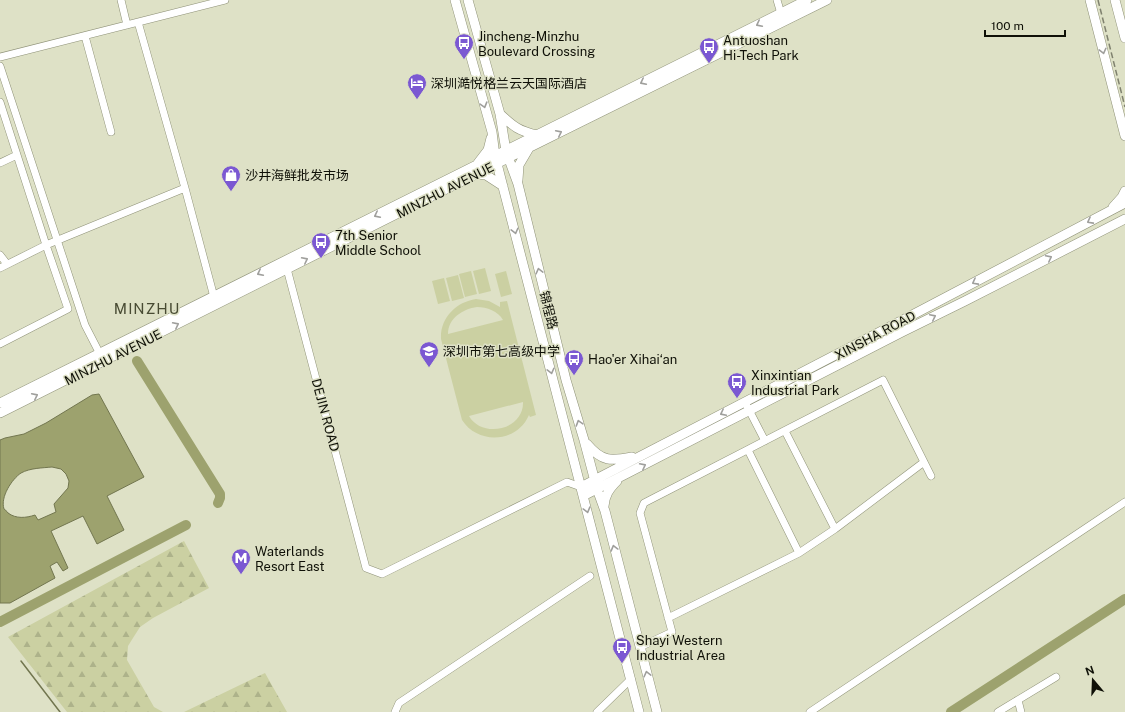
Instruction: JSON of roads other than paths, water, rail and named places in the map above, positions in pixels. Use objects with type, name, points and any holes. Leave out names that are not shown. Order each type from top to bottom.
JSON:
[{"type":"main road","name":"锦程路","points":[[455,0],[492,132],[496,160],[639,712]]},
{"type":"main road","name":"锦程路","points":[[468,0],[500,114],[507,154],[518,184],[566,380],[604,510],[657,712]]},
{"type":"main road","name":"MINZHU AVENUE","points":[[507,154],[529,148],[782,17],[807,0]]},
{"type":"main road","name":"MINZHU AVENUE","points":[[0,403],[102,357],[286,265],[477,174],[496,160],[537,135],[782,17],[827,0]]},
{"type":"main road","points":[[1090,0],[1125,136]]},
{"type":"main road","points":[[1116,0],[1125,38]]},
{"type":"main road","points":[[500,114],[513,126],[523,132],[537,135]]},
{"type":"main road","points":[[478,164],[488,150],[492,132]]},
{"type":"main road","points":[[518,184],[519,165],[529,148]]},
{"type":"main road","name":"MINZHU AVENUE","points":[[0,413],[214,297],[286,265],[478,164],[496,160]]},
{"type":"main road","points":[[477,174],[486,175],[503,186]]},
{"type":"main road","points":[[1107,213],[1116,205],[1125,191]]},
{"type":"main road","name":"XINSHA ROAD","points":[[582,491],[595,479],[1125,204]]},
{"type":"main road","name":"XINSHA ROAD","points":[[582,491],[597,489],[623,476],[1125,219]]},
{"type":"main road","points":[[1102,231],[1125,226]]},
{"type":"main road","points":[[584,440],[594,452],[601,457],[615,460],[643,455]]},
{"type":"main road","points":[[604,510],[605,498],[610,488],[623,476]]},
{"type":"street","points":[[121,0],[127,25]]},
{"type":"street","points":[[0,57],[224,0]]},
{"type":"street","points":[[777,0],[782,17]]},
{"type":"street","points":[[138,22],[214,297]]},
{"type":"street","points":[[85,36],[111,132]]},
{"type":"street","points":[[0,66],[85,325],[102,357]]},
{"type":"street","points":[[0,102],[68,309],[0,344]]},
{"type":"street","points":[[0,163],[17,155]]},
{"type":"street","points":[[0,268],[46,245],[185,188]]},
{"type":"street","points":[[0,255],[7,264]]},
{"type":"street","name":"DEJIN ROAD","points":[[286,265],[366,568],[382,574],[567,482],[582,491]]},
{"type":"street","points":[[640,647],[672,632],[640,513],[644,503],[883,380],[931,476]]},
{"type":"street","points":[[745,402],[765,441]]},
{"type":"street","points":[[785,431],[835,529]]},
{"type":"street","points":[[748,450],[799,553]]},
{"type":"street","points":[[668,618],[799,553],[835,529],[924,462]]},
{"type":"street","points":[[810,712],[1125,502]]},
{"type":"street","points":[[395,712],[399,703],[590,576]]},
{"type":"street","points":[[998,712],[1056,677]]},
{"type":"street","points":[[597,712],[631,679]]},
{"type":"street","points":[[1018,700],[1021,712]]},
{"type":"waterway","points":[[137,361],[220,494],[218,503]]},
{"type":"waterway","points":[[0,622],[186,525]]},
{"type":"waterway","points":[[951,712],[1125,599]]},
{"type":"waterway","points":[[21,661],[60,712]]},
{"type":"railway","points":[[1098,0],[1125,107]]},
{"type":"place","name":"Jincheng-Minzhu Boulevard Crossing","points":[[464,60]]},
{"type":"place","name":"Antuoshan Hi-Tech Park","points":[[709,64]]},
{"type":"place","name":"深圳澔悦格兰云天国际酒店","points":[[417,100]]},
{"type":"place","name":"沙井海鲜批发市场","points":[[231,192]]},
{"type":"place","name":"7th Senior Middle School","points":[[321,259]]},
{"type":"place","name":"深圳市第七高级中学","points":[[429,368]]},
{"type":"place","name":"Hao'er Xihai‘an","points":[[574,376]]},
{"type":"place","name":"Xinxintian Industrial Park","points":[[737,399]]},
{"type":"place","name":"Waterlands Resort East","points":[[241,575]]},
{"type":"place","name":"Shayi Western Industrial Area","points":[[622,664]]},
{"type":"district","name":"MINZHU","points":[[147,309]]}]
